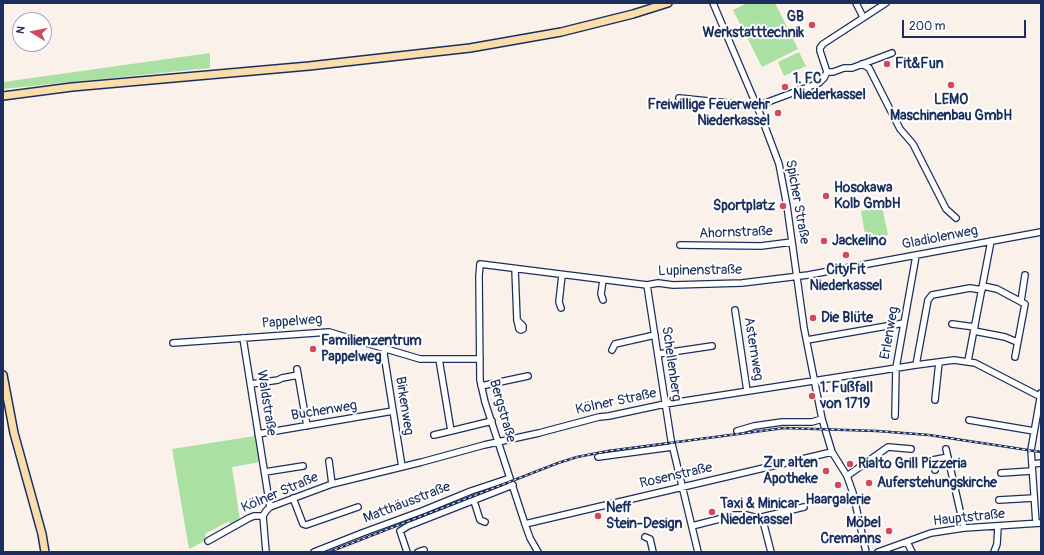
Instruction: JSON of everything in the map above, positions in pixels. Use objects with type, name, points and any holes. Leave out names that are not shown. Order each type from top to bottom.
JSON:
[{"type":"main road","points":[[3,94],[309,66],[470,48],[572,29],[668,3]]},
{"type":"main road","points":[[3,375],[14,434],[42,534],[45,552]]},
{"type":"street","name":"Spicher Straße","points":[[713,3],[774,146],[779,164],[807,340],[822,419],[832,452],[847,476],[853,494],[866,552]]},
{"type":"street","points":[[856,3],[863,18]]},
{"type":"street","points":[[679,98],[757,106],[819,82],[824,78],[827,72],[820,55],[820,48],[823,44],[886,3]]},
{"type":"street","points":[[827,72],[833,72],[844,68],[852,68],[892,53]]},
{"type":"street","points":[[862,64],[869,68],[900,129],[914,144],[946,209],[956,218]]},
{"type":"street","name":"Gladiolenweg","points":[[797,276],[916,256],[1041,232]]},
{"type":"street","points":[[968,361],[991,241]]},
{"type":"street","name":"Ahornstraße","points":[[680,245],[761,246],[792,242]]},
{"type":"street","name":"Erlenweg","points":[[895,416],[896,368],[916,256]]},
{"type":"street","name":"Bergstraße","points":[[498,267],[480,264],[480,380],[498,442],[525,524],[530,538],[538,552]]},
{"type":"street","name":"Lupinenstraße","points":[[498,267],[647,285],[658,283],[673,285],[742,283],[797,276]]},
{"type":"street","points":[[515,268],[516,320]]},
{"type":"street","points":[[561,308],[558,302],[562,275]]},
{"type":"street","points":[[1021,301],[1025,275]]},
{"type":"street","points":[[603,280],[601,294],[603,300]]},
{"type":"street","name":"Schellenberg","points":[[647,285],[672,447],[698,552]]},
{"type":"street","points":[[916,365],[928,300],[932,295],[970,288],[997,289],[1025,304],[1015,357]]},
{"type":"street","name":"Asternweg","points":[[735,310],[747,391]]},
{"type":"street","points":[[807,340],[904,323]]},
{"type":"street","points":[[952,324],[1005,337],[1017,342]]},
{"type":"street","name":"Pappelweg","points":[[173,343],[329,332],[420,359],[480,359]]},
{"type":"street","points":[[612,350],[615,344],[655,335]]},
{"type":"street","name":"Waldstraße","points":[[243,338],[270,507]]},
{"type":"street","points":[[658,354],[712,346]]},
{"type":"street","name":"Birkenweg","points":[[385,349],[384,354],[402,468]]},
{"type":"street","points":[[439,359],[451,431]]},
{"type":"street","name":"Kölner Straße","points":[[208,540],[249,518],[254,516],[263,516],[270,507],[332,484],[402,468],[484,445],[599,417],[665,404],[954,360],[968,361],[982,366],[1041,395]]},
{"type":"street","points":[[935,400],[939,362]]},
{"type":"street","points":[[251,384],[278,380],[298,372],[307,426]]},
{"type":"street","points":[[481,386],[528,376]]},
{"type":"street","points":[[1038,523],[1034,498],[1031,450],[1041,395]]},
{"type":"street","name":"Buchenweg","points":[[258,434],[393,412]]},
{"type":"street","points":[[737,431],[754,426],[782,422],[812,422],[822,419]]},
{"type":"street","points":[[969,420],[1034,431]]},
{"type":"street","points":[[434,435],[492,421]]},
{"type":"street","points":[[598,457],[672,447]]},
{"type":"street","points":[[847,476],[888,447],[911,448]]},
{"type":"street","points":[[946,448],[964,528]]},
{"type":"street","name":"Rosenstraße","points":[[525,524],[832,452]]},
{"type":"street","points":[[935,470],[933,460],[948,457]]},
{"type":"street","points":[[329,461],[332,484]]},
{"type":"street","points":[[1032,464],[1041,463]]},
{"type":"street","points":[[265,472],[303,466]]},
{"type":"street","points":[[1001,473],[1032,471]]},
{"type":"street","name":"Matthäusstraße","points":[[314,552],[471,491],[510,478]]},
{"type":"street","points":[[407,552],[400,531],[432,516],[512,485]]},
{"type":"street","points":[[293,498],[303,524],[306,525],[358,507]]},
{"type":"street","points":[[999,500],[1034,498]]},
{"type":"street","points":[[474,501],[480,520],[485,522]]},
{"type":"street","points":[[692,526],[741,514],[758,518],[804,507]]},
{"type":"street","points":[[263,516],[266,552]]},
{"type":"street","points":[[762,517],[771,552]]},
{"type":"street","name":"Hauptstraße","points":[[878,552],[931,533],[964,528],[1038,523]]},
{"type":"street","points":[[994,552],[997,544],[998,526]]},
{"type":"street","points":[[644,537],[650,539],[653,552]]},
{"type":"street","points":[[907,542],[912,552]]},
{"type":"street","points":[[418,552],[424,550]]},
{"type":"green space","points":[[747,3],[775,3],[798,49],[762,67],[733,10]]},
{"type":"green space","points":[[799,52],[806,66],[784,76],[778,62]]},
{"type":"green space","points":[[210,53],[210,68],[3,89],[3,82]]},
{"type":"green space","points":[[882,207],[888,235],[866,240],[861,211]]},
{"type":"green space","points":[[255,436],[260,462],[232,467],[240,520],[231,525],[229,521],[205,534],[206,540],[189,549],[172,449]]},
{"type":"railway","points":[[329,552],[558,463],[577,457],[608,451],[784,428],[877,431],[929,435],[1041,452]]},
{"type":"place","name":"GB Werkstatttechnik","points":[[812,25]]},
{"type":"place","name":"Fit&Fun","points":[[887,64]]},
{"type":"place","name":"LEMO Maschinenbau GmbH","points":[[951,85]]},
{"type":"place","name":"1. FC Niederkassel","points":[[785,87]]},
{"type":"place","name":"Freiwillige Feuerwehr Niederkassel","points":[[778,113]]},
{"type":"place","name":"Hosokawa Kolb GmbH","points":[[826,196]]},
{"type":"place","name":"Sportplatz","points":[[783,206]]},
{"type":"place","name":"Jackelino","points":[[824,241]]},
{"type":"place","name":"CityFit Niederkassel","points":[[846,255]]},
{"type":"place","name":"Die Blüte","points":[[813,318]]},
{"type":"place","name":"Familienzentrum Pappelweg","points":[[313,349]]},
{"type":"place","name":"1. Fußfall von 1719","points":[[812,396]]},
{"type":"place","name":"Rialto Grill Pizzeria","points":[[850,464]]},
{"type":"place","name":"Zur alten Apotheke","points":[[826,471]]},
{"type":"place","name":"Auferstehungskirche","points":[[869,483]]},
{"type":"place","name":"Haargalerie","points":[[838,485]]},
{"type":"place","name":"Taxi & Minicar Niederkassel","points":[[712,512]]},
{"type":"place","name":"Neff Stein-Design","points":[[598,516]]},
{"type":"place","name":"Möbel Cremanns","points":[[889,531]]}]
